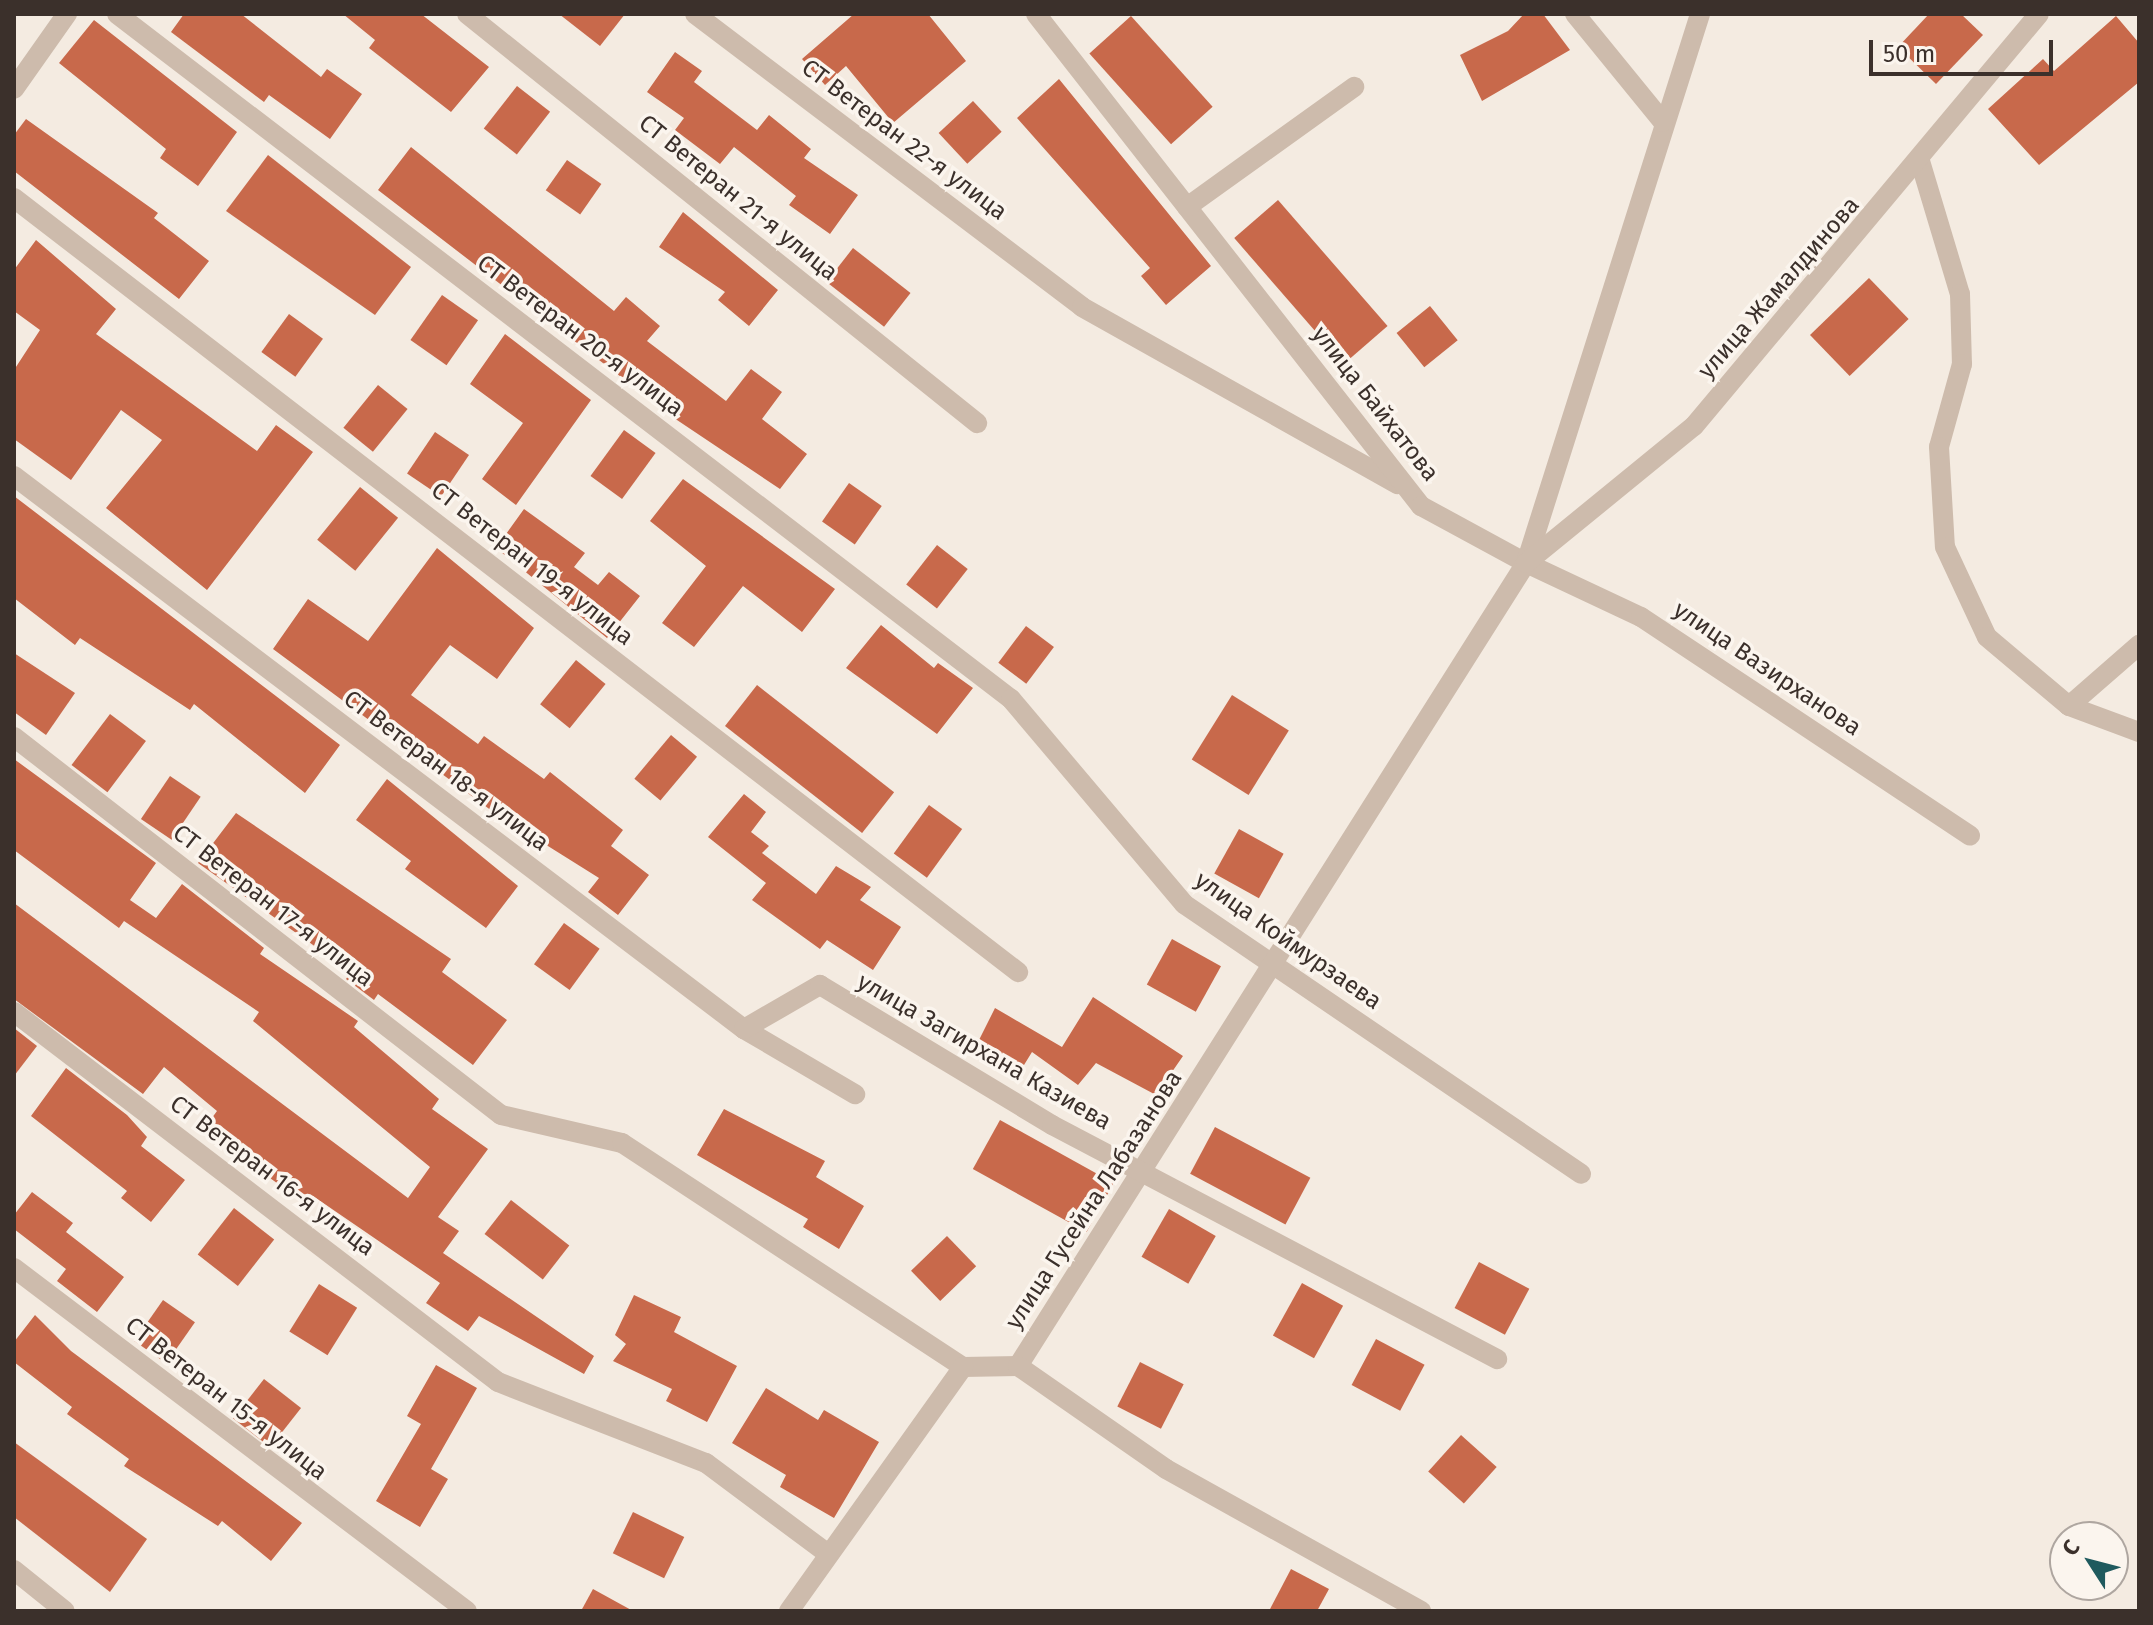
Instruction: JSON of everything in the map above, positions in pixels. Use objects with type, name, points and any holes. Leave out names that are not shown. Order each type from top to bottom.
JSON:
[{"type":"street","points":[[14,89],[67,14]]},
{"type":"street","name":"СТ Ветеран 20-я улица","points":[[117,14],[1011,699]]},
{"type":"street","name":"СТ Ветеран 21-я улица","points":[[467,14],[977,423]]},
{"type":"street","name":"СТ Ветеран 22-я улица","points":[[695,14],[1082,307],[1407,488]]},
{"type":"street","name":"улица Байхатова","points":[[1036,14],[1421,506],[1526,563]]},
{"type":"street","points":[[1575,14],[1663,122]]},
{"type":"street","points":[[1526,563],[1663,122],[1700,14]]},
{"type":"street","name":"улица Жамалдинова","points":[[1526,563],[1694,426],[1920,161],[2039,14]]},
{"type":"street","points":[[1187,207],[1354,87]]},
{"type":"street","points":[[1920,161],[1960,294],[1962,364],[1939,447],[1945,547],[1987,637],[2069,706],[2139,732]]},
{"type":"street","name":"СТ Ветеран 19-я улица","points":[[14,198],[1018,972]]},
{"type":"street","name":"СТ Ветеран 18-я улица","points":[[14,476],[744,1029],[855,1094]]},
{"type":"street","name":"улица Вазирханова","points":[[1526,563],[1641,617],[1970,836]]},
{"type":"street","name":"улица Гусейна Лабазанова","points":[[963,1367],[1018,1366],[1144,1173],[1526,563]]},
{"type":"street","points":[[2069,706],[2139,645]]},
{"type":"street","name":"улица Коймурзаева","points":[[1011,699],[1184,904],[1581,1174]]},
{"type":"street","name":"СТ Ветеран 17-я улица","points":[[14,737],[501,1115],[622,1143],[963,1367]]},
{"type":"street","name":"улица Загирхана Казиева","points":[[744,1029],[820,985],[1144,1173],[1497,1359]]},
{"type":"street","name":"СТ Ветеран 16-я улица","points":[[14,1012],[498,1382],[706,1463],[828,1554]]},
{"type":"street","name":"СТ Ветеран 15-я улица","points":[[14,1268],[407,1570],[467,1611]]},
{"type":"street","points":[[1018,1366],[1166,1469],[1421,1611]]},
{"type":"street","points":[[789,1611],[963,1367]]},
{"type":"street","points":[[14,1570],[65,1611]]},
{"type":"building","points":[[184,14],[241,14],[321,77],[327,69],[362,94],[330,139],[269,95],[264,102],[171,32]]},
{"type":"building","points":[[343,14],[421,14],[489,67],[451,112],[369,48],[375,40]]},
{"type":"building","points":[[559,14],[625,14],[600,46]]},
{"type":"building","points":[[854,14],[928,14],[966,61],[893,123],[846,66],[825,85],[802,59]]},
{"type":"building","points":[[1524,14],[1543,14],[1570,50],[1482,101],[1460,55],[1508,31]]},
{"type":"building","points":[[1929,14],[1961,14],[1983,35],[1936,84],[1898,47]]},
{"type":"building","points":[[1131,16],[1213,107],[1171,144],[1089,53]]},
{"type":"building","points":[[2116,16],[2139,43],[2139,82],[2039,165],[1988,109],[2043,59],[2054,71]]},
{"type":"building","points":[[94,20],[237,132],[198,186],[160,158],[166,149],[59,63]]},
{"type":"building","points":[[675,52],[702,71],[694,82],[757,130],[769,115],[811,149],[804,158],[858,195],[830,234],[789,205],[796,196],[734,147],[720,164],[675,130],[684,118],[647,92]]},
{"type":"building","points":[[1059,79],[1211,266],[1166,305],[1141,276],[1150,268],[1017,118]]},
{"type":"building","points":[[517,86],[550,112],[517,154],[484,129]]},
{"type":"building","points":[[973,101],[1002,132],[967,164],[939,133]]},
{"type":"building","points":[[26,119],[158,213],[154,218],[209,261],[179,299],[14,171],[14,135]]},
{"type":"building","points":[[411,147],[614,311],[626,297],[660,326],[647,341],[726,401],[751,369],[782,392],[762,419],[807,454],[780,489],[677,420],[378,190]]},
{"type":"building","points":[[268,155],[411,267],[375,315],[226,211]]},
{"type":"building","points":[[567,160],[601,184],[580,214],[546,190]]},
{"type":"building","points":[[1278,200],[1388,326],[1344,364],[1234,238]]},
{"type":"building","points":[[683,212],[778,290],[749,326],[718,300],[725,292],[659,247]]},
{"type":"building","points":[[36,240],[116,309],[96,334],[257,451],[276,425],[313,452],[207,590],[106,508],[162,440],[121,410],[71,480],[14,439],[14,370],[40,330],[14,311],[14,270]]},
{"type":"building","points":[[853,248],[911,293],[884,327],[827,282]]},
{"type":"building","points":[[1869,278],[1909,319],[1850,376],[1810,335]]},
{"type":"building","points":[[442,295],[478,320],[446,365],[410,340]]},
{"type":"building","points":[[1430,306],[1458,340],[1424,367],[1397,333]]},
{"type":"building","points":[[289,314],[323,339],[295,377],[261,352]]},
{"type":"building","points":[[505,334],[591,400],[516,505],[482,479],[523,423],[470,384]]},
{"type":"building","points":[[378,385],[408,409],[373,452],[343,428]]},
{"type":"building","points":[[624,430],[656,453],[622,499],[590,476]]},
{"type":"building","points":[[435,432],[469,455],[441,496],[407,473]]},
{"type":"building","points":[[683,479],[835,589],[802,632],[743,586],[694,647],[662,623],[706,566],[650,521]]},
{"type":"building","points":[[849,483],[882,506],[855,544],[822,522]]},
{"type":"building","points":[[360,487],[398,518],[355,571],[317,540]]},
{"type":"building","points":[[14,496],[340,745],[305,793],[194,704],[190,710],[80,638],[75,645],[14,598]]},
{"type":"building","points":[[524,509],[585,553],[574,567],[598,585],[609,572],[640,596],[607,638],[496,548]]},
{"type":"building","points":[[937,545],[968,569],[937,608],[906,584]]},
{"type":"building","points":[[437,548],[534,628],[497,679],[450,645],[411,695],[478,744],[484,736],[544,779],[550,772],[623,830],[611,846],[649,875],[618,915],[588,892],[599,878],[492,811],[273,649],[308,599],[368,641]]},
{"type":"building","points":[[881,625],[934,668],[938,663],[973,688],[937,734],[846,668]]},
{"type":"building","points":[[1026,626],[1054,647],[1026,684],[998,663]]},
{"type":"building","points":[[14,653],[75,693],[46,735],[14,712]]},
{"type":"building","points":[[576,660],[606,684],[570,728],[540,704]]},
{"type":"building","points":[[757,685],[894,792],[862,833],[725,726]]},
{"type":"building","points":[[1232,695],[1289,731],[1249,795],[1192,759]]},
{"type":"building","points":[[110,714],[146,741],[107,792],[71,765]]},
{"type":"building","points":[[671,735],[697,757],[660,801],[634,779]]},
{"type":"building","points":[[14,759],[156,863],[130,900],[156,918],[182,884],[264,948],[260,954],[358,1021],[354,1027],[439,1099],[432,1109],[488,1149],[438,1217],[459,1231],[443,1253],[594,1356],[584,1374],[479,1316],[468,1331],[426,1303],[440,1283],[313,1196],[306,1204],[263,1173],[206,1126],[217,1111],[164,1067],[143,1094],[14,999],[14,903],[408,1198],[430,1167],[253,1021],[259,1012],[124,921],[119,928],[14,850]]},
{"type":"building","points":[[170,776],[201,797],[172,840],[141,819]]},
{"type":"building","points":[[387,779],[518,886],[486,928],[405,869],[411,861],[356,820]]},
{"type":"building","points":[[744,794],[766,812],[751,832],[769,846],[762,853],[816,894],[836,866],[871,887],[860,900],[901,927],[873,970],[827,940],[820,949],[752,900],[766,883],[708,837]]},
{"type":"building","points":[[929,805],[962,829],[927,878],[894,854]]},
{"type":"building","points":[[236,813],[451,959],[442,972],[507,1020],[473,1065],[378,994],[374,1000],[346,979],[351,972],[198,863]]},
{"type":"building","points":[[1239,829],[1284,854],[1259,898],[1214,874]]},
{"type":"building","points":[[564,923],[600,949],[570,990],[534,964]]},
{"type":"building","points":[[1172,939],[1221,966],[1196,1012],[1147,984]]},
{"type":"building","points":[[1093,997],[1183,1056],[1156,1095],[1096,1063],[1078,1085],[1032,1052],[1016,1078],[973,1052],[995,1008],[1062,1047]]},
{"type":"building","points":[[14,1028],[37,1046],[14,1076]]},
{"type":"building","points":[[66,1068],[127,1115],[147,1137],[141,1146],[185,1180],[151,1222],[121,1198],[127,1191],[31,1116]]},
{"type":"building","points":[[724,1109],[825,1161],[816,1177],[864,1206],[839,1249],[803,1227],[808,1219],[697,1155]]},
{"type":"building","points":[[1000,1120],[1114,1183],[1087,1232],[973,1169]]},
{"type":"building","points":[[1215,1127],[1310,1178],[1285,1224],[1190,1174]]},
{"type":"building","points":[[32,1192],[73,1223],[66,1232],[124,1277],[97,1312],[57,1281],[66,1269],[14,1229],[14,1215]]},
{"type":"building","points":[[511,1200],[569,1246],[543,1279],[485,1234]]},
{"type":"building","points":[[234,1208],[274,1239],[238,1286],[198,1254]]},
{"type":"building","points":[[1169,1209],[1216,1236],[1188,1284],[1142,1257]]},
{"type":"building","points":[[947,1236],[976,1266],[940,1301],[911,1271]]},
{"type":"building","points":[[1479,1262],[1529,1289],[1505,1335],[1455,1308]]},
{"type":"building","points":[[1302,1283],[1343,1306],[1314,1358],[1273,1335]]},
{"type":"building","points":[[319,1284],[357,1308],[327,1355],[289,1331]]},
{"type":"building","points":[[634,1295],[681,1317],[674,1332],[737,1366],[707,1422],[666,1401],[672,1389],[613,1361],[626,1344],[615,1335]]},
{"type":"building","points":[[163,1300],[195,1322],[166,1363],[134,1341]]},
{"type":"building","points":[[35,1315],[71,1351],[302,1523],[271,1561],[222,1521],[218,1526],[124,1466],[129,1459],[67,1414],[72,1407],[14,1362],[14,1342]]},
{"type":"building","points":[[1376,1339],[1425,1365],[1400,1411],[1352,1385]]},
{"type":"building","points":[[1140,1362],[1184,1384],[1161,1429],[1117,1407]]},
{"type":"building","points":[[436,1365],[477,1388],[431,1469],[448,1479],[420,1527],[376,1501],[421,1424],[407,1416]]},
{"type":"building","points":[[264,1379],[301,1408],[270,1447],[233,1418]]},
{"type":"building","points":[[766,1388],[818,1420],[824,1410],[879,1442],[834,1518],[780,1487],[786,1475],[732,1443]]},
{"type":"building","points":[[1461,1435],[1497,1467],[1464,1504],[1428,1471]]},
{"type":"building","points":[[14,1442],[147,1539],[110,1592],[14,1517]]},
{"type":"building","points":[[633,1512],[684,1537],[664,1578],[613,1553]]},
{"type":"building","points":[[1291,1569],[1329,1589],[1317,1611],[1269,1611]]},
{"type":"building","points":[[593,1589],[633,1611],[581,1611]]}]
